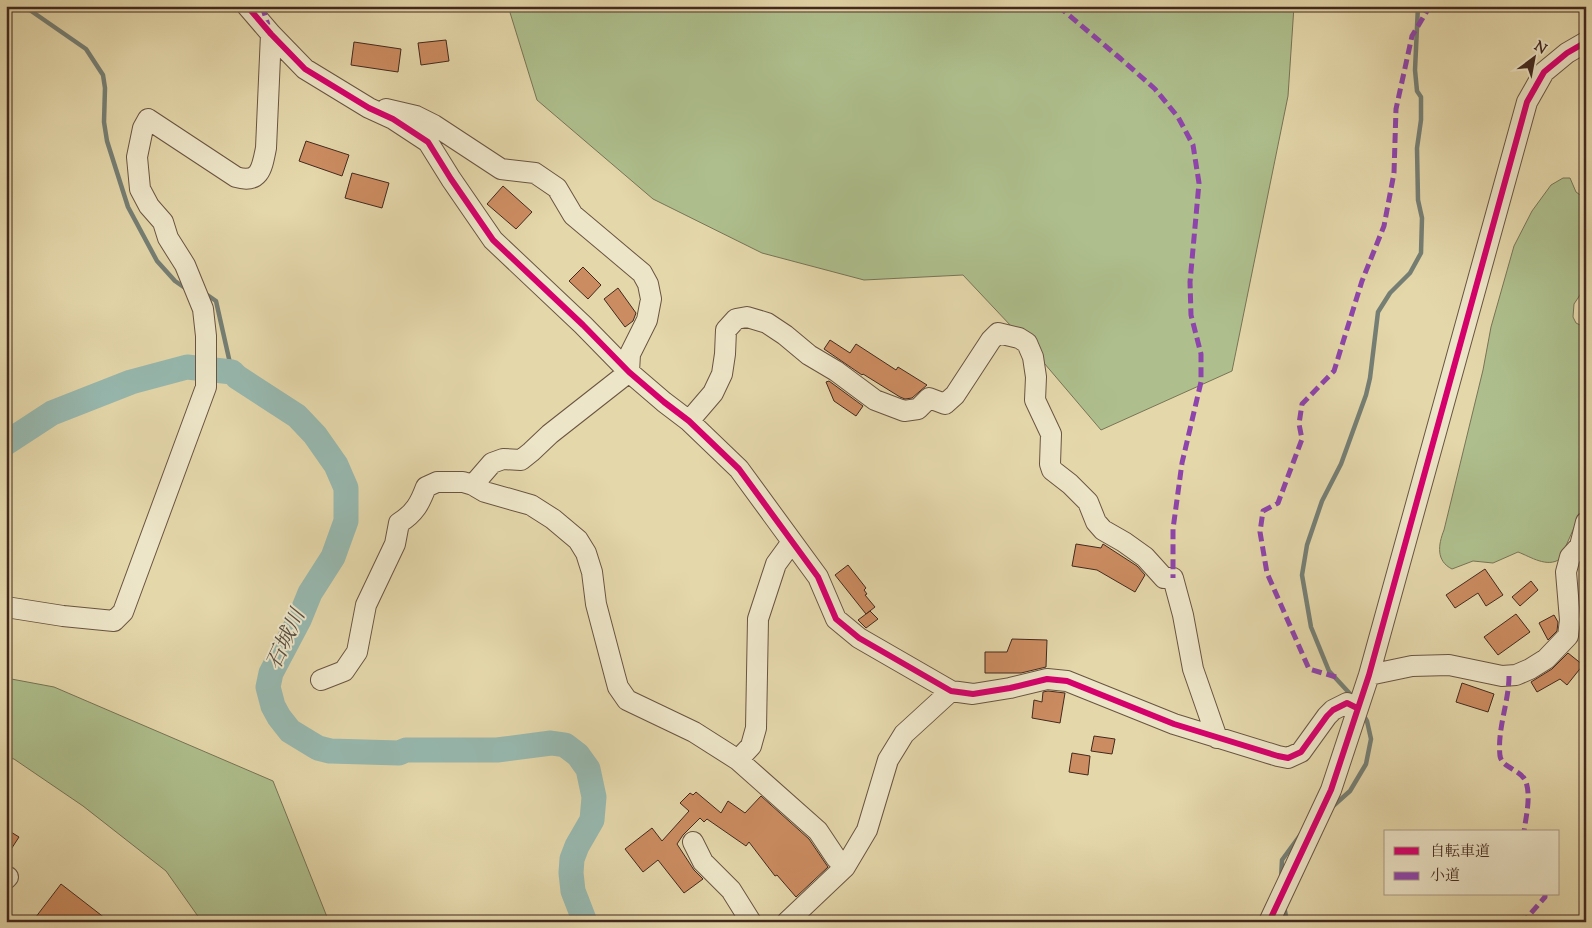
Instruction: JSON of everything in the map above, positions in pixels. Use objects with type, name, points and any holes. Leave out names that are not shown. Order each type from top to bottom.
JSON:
[{"type":"street","points":[[247,6],[305,69],[369,108],[393,119],[428,142],[493,240],[583,325],[629,372],[689,421],[739,469],[818,577],[836,619],[859,638],[951,692],[973,694],[1047,679],[1067,682],[1174,724],[1288,758],[1300,752],[1317,728],[1334,710],[1347,703],[1357,708]]},
{"type":"street","points":[[6,606],[64,616],[114,621],[123,612],[206,387],[206,336],[203,309],[185,265],[168,238],[163,222],[149,206],[140,189],[137,158],[143,128],[148,119],[236,177],[247,180],[255,177],[263,163],[266,148],[271,34]]},
{"type":"street","points":[[1269,922],[1331,790],[1369,674],[1528,102],[1544,72],[1567,53],[1586,42]]},
{"type":"street","points":[[369,108],[386,109],[416,116],[434,125],[500,169],[535,173],[557,188],[573,215],[642,273],[648,284],[651,299],[647,320],[630,354],[629,372],[521,460],[503,460],[492,463],[473,485]]},
{"type":"street","points":[[689,421],[713,393],[722,374],[726,330],[736,318],[747,317],[767,323],[809,355],[836,371],[875,400],[904,411],[918,409],[929,398],[945,404],[955,395],[991,340],[998,333],[1020,338],[1027,343],[1033,358],[1036,377],[1035,400],[1050,434],[1050,464],[1052,470],[1088,502],[1096,522],[1103,530],[1145,557],[1164,578],[1173,578],[1183,615],[1192,669],[1216,738]]},
{"type":"street","points":[[321,680],[344,671],[357,652],[366,605],[395,544],[400,523],[411,516],[421,500],[426,486],[437,482],[463,482],[485,492],[531,505],[553,519],[578,540],[586,553],[596,604],[618,687],[628,700],[694,732],[738,760],[818,831],[836,858],[845,867]]},
{"type":"street","points":[[1369,674],[1412,666],[1449,665],[1502,676],[1516,675],[1546,659],[1568,636],[1570,620],[1566,572],[1570,557],[1583,555],[1586,522]]},
{"type":"street","points":[[738,760],[751,746],[756,728],[758,619],[776,564],[792,542]]},
{"type":"street","points":[[787,922],[845,867],[867,830],[888,760],[904,734],[951,692]]},
{"type":"street","points":[[693,842],[703,862],[731,890],[751,922]]},
{"type":"green space","points":[[508,6],[1294,6],[1288,96],[1232,371],[1101,430],[1027,343],[963,275],[864,280],[762,253],[653,199],[537,100]]},
{"type":"green space","points":[[1563,178],[1570,178],[1576,192],[1586,199],[1586,286],[1574,304],[1573,317],[1576,323],[1586,328],[1586,476],[1582,510],[1560,559],[1544,562],[1518,552],[1493,563],[1473,561],[1452,569],[1443,562],[1440,552],[1440,541],[1483,370],[1491,327],[1514,246],[1532,211],[1551,185]]},
{"type":"green space","points":[[6,678],[54,687],[273,781],[329,922],[202,922],[166,871],[83,806],[14,759],[6,757]]},
{"type":"building","points":[[446,40],[449,61],[421,65],[418,43]]},
{"type":"building","points":[[354,42],[401,49],[398,72],[351,65]]},
{"type":"building","points":[[306,141],[349,155],[342,176],[299,161]]},
{"type":"building","points":[[352,173],[389,183],[382,208],[345,198]]},
{"type":"building","points":[[503,186],[532,212],[516,229],[487,204]]},
{"type":"building","points":[[583,267],[601,285],[588,299],[569,281]]},
{"type":"building","points":[[618,288],[636,313],[633,321],[625,327],[604,299]]},
{"type":"building","points":[[830,340],[850,353],[856,344],[896,370],[898,367],[927,385],[912,398],[905,399],[900,397],[862,375],[824,349]]},
{"type":"building","points":[[829,381],[863,406],[856,416],[834,401],[826,382]]},
{"type":"building","points":[[1076,544],[1101,548],[1103,544],[1137,566],[1145,575],[1135,592],[1097,570],[1072,566]]},
{"type":"building","points":[[848,565],[866,588],[864,590],[867,594],[865,595],[875,607],[866,614],[835,575]]},
{"type":"building","points":[[1485,569],[1503,595],[1486,606],[1478,593],[1455,608],[1446,595]]},
{"type":"building","points":[[1531,581],[1538,590],[1520,606],[1512,597]]},
{"type":"building","points":[[870,611],[878,619],[866,628],[858,620]]},
{"type":"building","points":[[1516,614],[1530,632],[1498,655],[1484,637]]},
{"type":"building","points":[[1554,615],[1558,622],[1557,631],[1548,640],[1539,623]]},
{"type":"building","points":[[1012,639],[1047,640],[1046,667],[1021,673],[985,673],[985,652],[1007,652]]},
{"type":"building","points":[[1568,653],[1583,665],[1567,685],[1560,679],[1537,692],[1531,682],[1552,669]]},
{"type":"building","points":[[1462,683],[1494,694],[1488,712],[1456,702]]},
{"type":"building","points":[[1043,692],[1065,693],[1060,723],[1032,718],[1034,700],[1042,702]]},
{"type":"building","points":[[1094,736],[1115,739],[1112,754],[1091,751]]},
{"type":"building","points":[[1072,753],[1090,756],[1088,775],[1069,772]]},
{"type":"building","points":[[696,792],[721,813],[728,801],[745,813],[761,796],[809,839],[828,867],[796,897],[777,875],[775,876],[749,842],[746,846],[707,819],[704,822],[700,818],[677,844],[694,870],[703,879],[684,893],[658,860],[643,872],[625,849],[652,828],[662,841],[689,811],[680,803],[690,793],[693,795]]},
{"type":"building","points":[[6,829],[19,837],[6,857]]},
{"type":"building","points":[[61,884],[110,922],[32,922]]},
{"type":"waterway","points":[[24,6],[86,49],[103,75],[105,88],[104,122],[107,141],[128,207],[157,261],[175,281],[188,290]]},
{"type":"waterway","points":[[1353,697],[1329,671],[1311,627],[1302,575],[1307,545],[1322,501],[1341,464],[1366,395],[1370,378],[1378,312],[1390,293],[1410,273],[1421,253],[1422,218],[1418,200],[1417,148],[1421,120],[1421,97],[1417,91],[1415,70],[1418,6]]},
{"type":"waterway","points":[[203,292],[216,301],[232,372]]},
{"type":"waterway","name":"石城川","points":[[6,443],[52,413],[131,382],[187,367],[232,372],[297,416],[315,435],[336,465],[346,488],[346,521],[333,557],[310,593],[299,620],[271,673],[268,687],[273,706],[279,717],[290,731],[318,748],[330,751],[399,753],[406,750],[497,750],[551,743],[565,745],[578,755],[588,769],[594,797],[592,820],[572,859],[573,891],[585,922]]},
{"type":"waterway","points":[[1332,807],[1350,791],[1366,764],[1371,739],[1367,721],[1363,714]]},
{"type":"waterway","points":[[1281,879],[1282,860],[1301,834]]},
{"type":"waterway","points":[[1284,906],[1287,922]]},
{"type":"marked path","points":[[262,6],[268,25]]},
{"type":"marked path","points":[[1058,6],[1155,89],[1178,117],[1193,145],[1199,183],[1190,282],[1191,315],[1201,354],[1201,382],[1182,463],[1173,529],[1173,578]]},
{"type":"marked path","points":[[1336,677],[1309,669],[1267,573],[1260,532],[1263,511],[1278,503],[1302,439],[1299,424],[1302,404],[1334,371],[1362,281],[1384,226],[1394,173],[1396,109],[1412,36],[1430,6]]},
{"type":"marked path","points":[[1509,676],[1500,736],[1500,756],[1504,763],[1521,775],[1526,782],[1528,800],[1524,830]]},
{"type":"marked path","points":[[1520,922],[1524,921],[1545,896]]},
{"type":"cycle path","points":[[247,6],[305,69],[369,108],[393,119],[428,142],[493,240],[583,325],[629,372],[689,421],[739,469],[818,577],[836,619],[859,638],[951,691],[973,694],[1047,679],[1067,681],[1174,724],[1288,758],[1301,752],[1333,710],[1347,703],[1357,708]]},
{"type":"cycle path","points":[[1269,922],[1331,790],[1369,675],[1527,102],[1544,72],[1567,53],[1586,42]]}]
